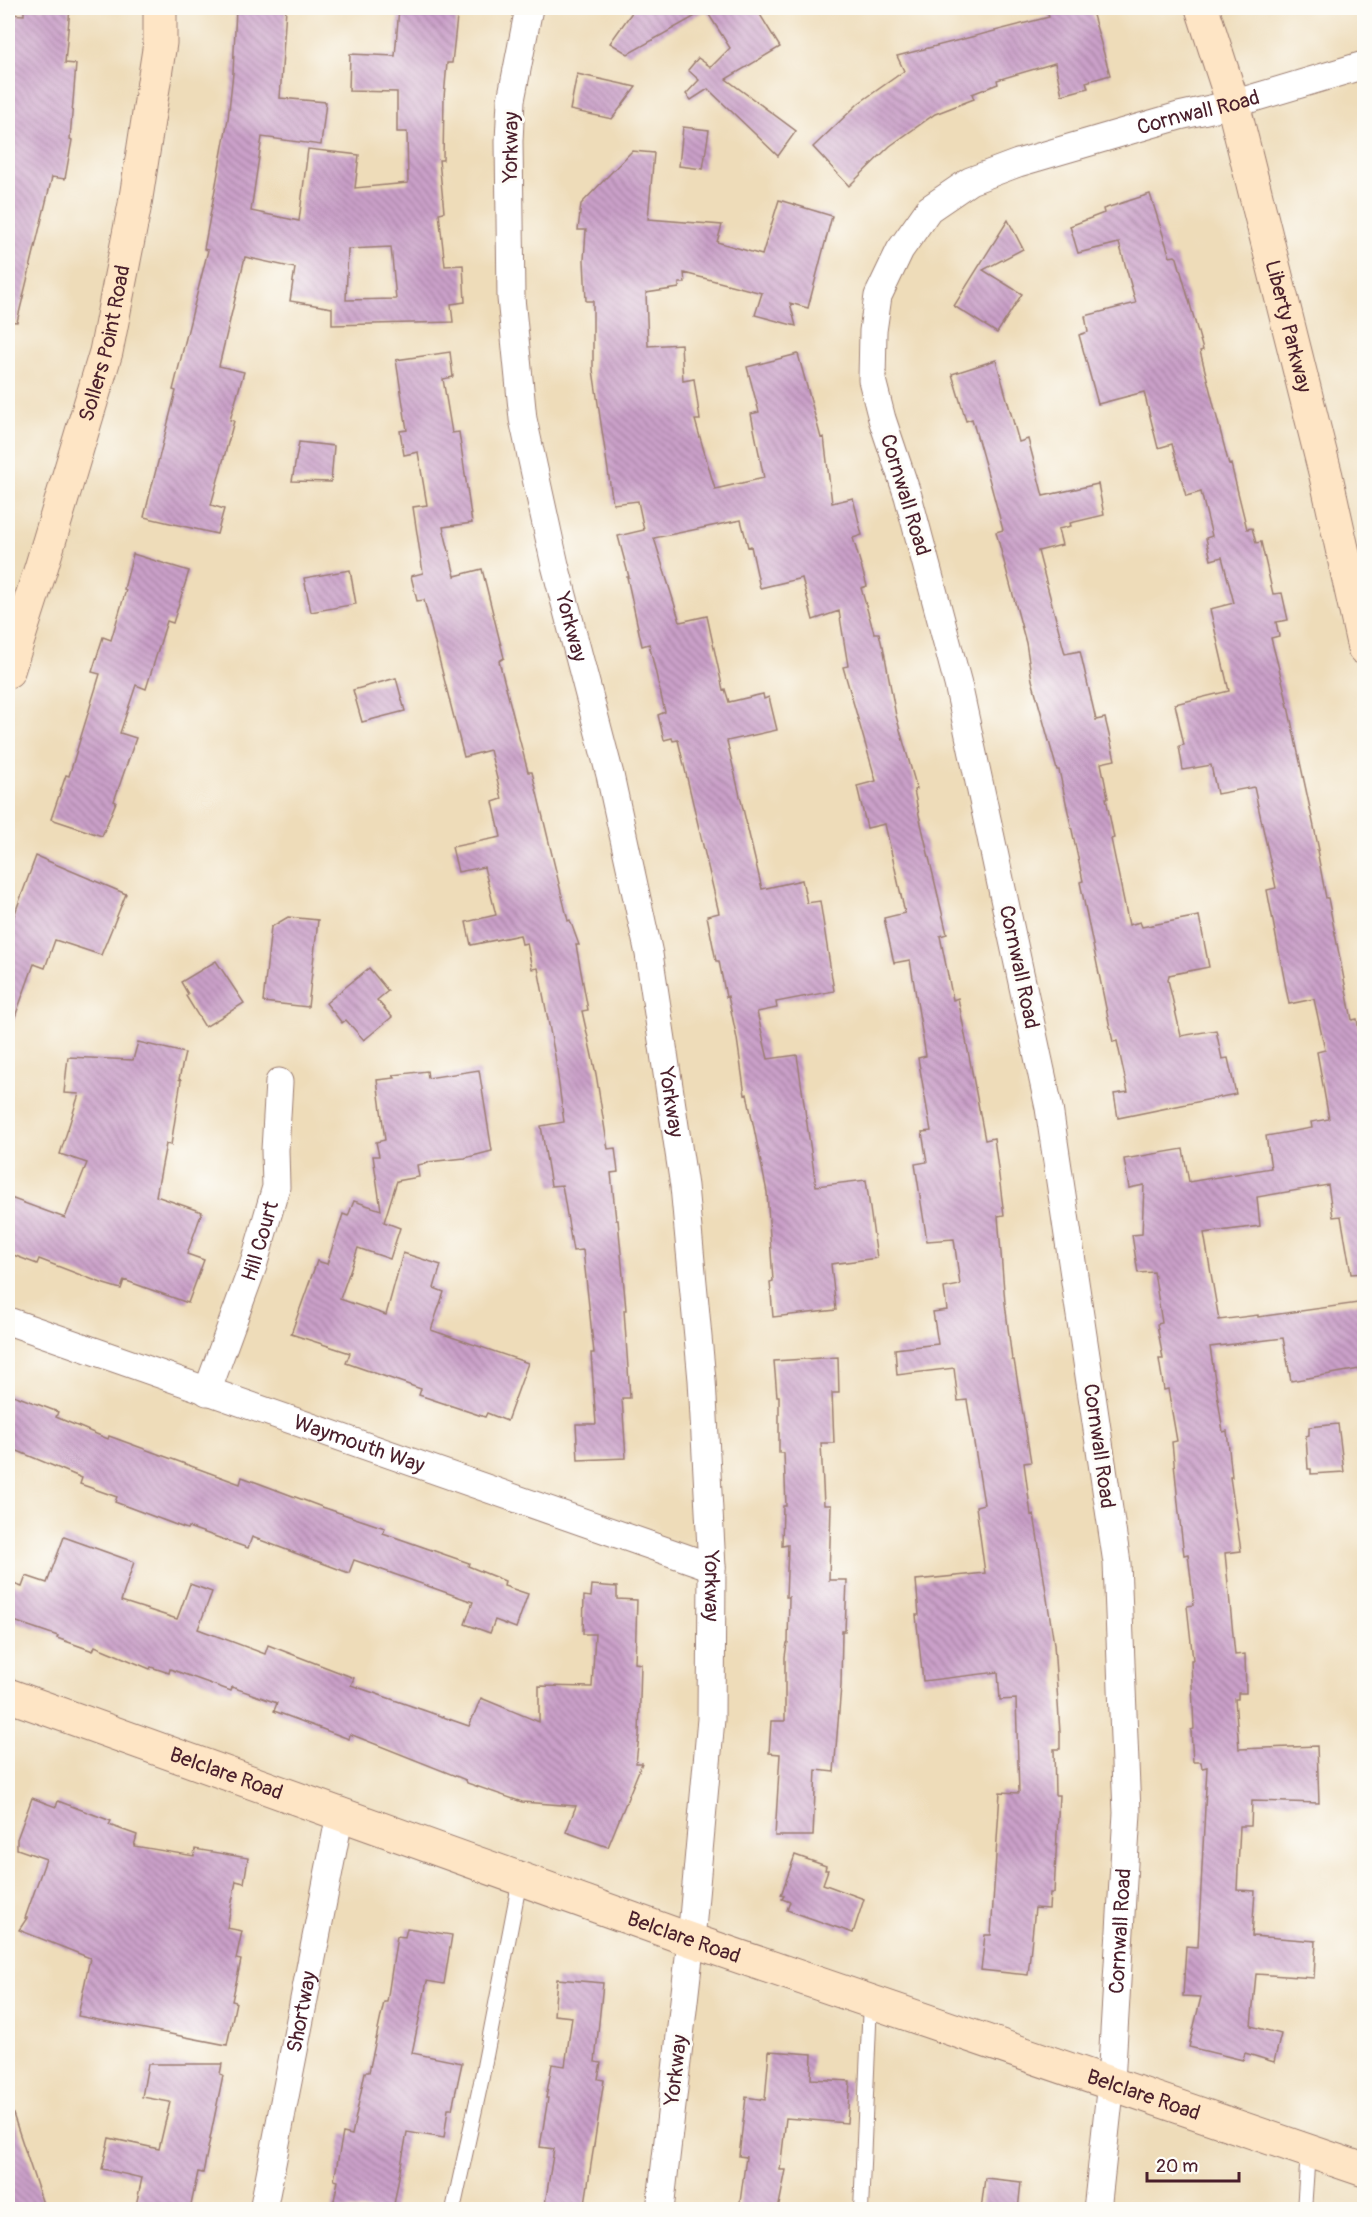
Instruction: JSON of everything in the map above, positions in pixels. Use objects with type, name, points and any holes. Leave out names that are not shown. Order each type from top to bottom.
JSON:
[{"type":"street","name":"Sollers Point Road","points":[[8,671],[106,352],[135,204],[148,123],[160,43],[160,8]]},
{"type":"street","name":"Yorkway","points":[[529,8],[512,100],[509,141],[512,298],[523,419],[555,565],[610,775],[649,954],[684,1186],[702,1380],[712,1567],[711,1719],[691,1940],[660,2210]]},
{"type":"street","name":"Liberty Parkway","points":[[1202,8],[1233,104],[1326,476],[1365,648]]},
{"type":"street","name":"Cornwall Road","points":[[1097,2210],[1111,2082],[1127,1813],[1117,1563],[1049,1108],[958,684],[908,496],[882,419],[872,380],[873,331],[878,296],[900,250],[929,209],[970,181],[1018,163],[1167,119],[1233,104],[1365,65]]},
{"type":"street","name":"Hill Court","points":[[207,1392],[253,1266],[276,1187],[275,1150],[279,1082]]},
{"type":"street","name":"Waymouth Way","points":[[8,1321],[712,1567]]},
{"type":"street","name":"Belclare Road","points":[[8,1695],[521,1877],[691,1940],[1365,2170]]},
{"type":"street","name":"Shortway","points":[[262,2210],[340,1814]]},
{"type":"lane","points":[[453,2210],[481,2082],[521,1877]]},
{"type":"lane","points":[[861,2210],[870,2000]]},
{"type":"lane","points":[[1304,2210],[1308,2151]]},
{"type":"building","points":[[24,8],[70,8],[65,63],[76,64],[70,139],[72,140],[65,179],[52,177],[17,322],[8,321],[8,14],[24,15]]},
{"type":"building","points":[[236,8],[286,8],[280,98],[326,102],[321,145],[262,137],[251,211],[299,221],[308,149],[359,155],[355,188],[408,183],[407,132],[397,132],[397,92],[349,91],[350,54],[395,56],[399,8],[458,8],[452,63],[447,63],[443,160],[439,160],[444,212],[439,213],[445,266],[463,265],[465,302],[451,304],[453,322],[332,325],[332,308],[290,301],[295,268],[245,257],[219,366],[244,372],[230,420],[234,421],[211,505],[224,509],[217,534],[144,517],[208,250],[204,249],[228,119]],"holes":[[[391,247],[396,299],[346,300],[348,249]]]},
{"type":"building","points":[[635,8],[756,8],[780,47],[726,79],[796,131],[778,156],[708,89],[691,100],[686,94],[699,80],[688,70],[698,58],[711,67],[730,48],[706,10],[628,54],[610,43]]},
{"type":"building","points":[[1046,8],[1091,8],[1110,75],[1086,82],[1088,88],[1062,95],[1055,63],[997,80],[998,84],[972,94],[974,99],[935,114],[890,146],[849,186],[813,147],[859,103],[904,71],[897,56],[1049,17]]},
{"type":"building","points":[[577,74],[636,87],[612,119],[570,110]]},
{"type":"building","points":[[683,127],[709,130],[703,169],[679,166]]},
{"type":"building","points":[[632,151],[654,153],[648,219],[722,225],[717,242],[762,255],[779,200],[832,216],[808,308],[790,303],[796,326],[755,315],[762,293],[684,273],[685,283],[679,283],[679,288],[646,293],[648,346],[681,344],[683,381],[694,379],[700,420],[695,420],[715,489],[764,478],[751,414],[759,412],[747,367],[798,354],[821,438],[824,437],[832,503],[853,498],[862,535],[853,538],[867,586],[861,588],[874,633],[879,633],[883,646],[896,716],[917,789],[914,790],[919,815],[947,934],[940,936],[953,1000],[958,998],[985,1140],[994,1138],[1004,1215],[998,1216],[1005,1303],[1012,1360],[1014,1360],[1031,1462],[1024,1463],[1031,1515],[1034,1514],[1054,1644],[1060,1749],[1054,1749],[1055,1795],[1059,1795],[1054,1893],[1050,1893],[1049,1909],[1035,1908],[1028,1975],[981,1970],[985,1935],[991,1935],[1000,1792],[1019,1793],[1016,1699],[1000,1700],[998,1672],[923,1681],[916,1615],[919,1615],[916,1580],[985,1573],[976,1506],[984,1504],[967,1400],[958,1401],[954,1368],[897,1375],[895,1349],[938,1344],[933,1312],[947,1310],[944,1288],[960,1285],[954,1239],[927,1241],[915,1164],[927,1162],[922,1132],[931,1131],[918,1058],[926,1056],[910,960],[894,963],[884,918],[905,913],[885,824],[867,828],[857,786],[876,781],[843,667],[848,666],[839,611],[813,620],[802,578],[760,588],[751,546],[748,547],[741,520],[654,538],[680,622],[707,616],[723,690],[725,689],[729,702],[763,694],[764,699],[769,697],[777,730],[727,741],[762,889],[802,880],[807,903],[820,901],[834,991],[776,1002],[777,1008],[757,1012],[768,1059],[797,1055],[816,1186],[866,1180],[877,1258],[831,1264],[836,1310],[773,1317],[767,1192],[747,1094],[745,1095],[728,996],[726,997],[719,961],[716,961],[707,916],[719,913],[678,740],[673,741],[672,738],[664,740],[658,715],[665,712],[649,644],[642,646],[627,577],[629,577],[618,536],[644,530],[638,501],[613,504],[593,370],[593,301],[586,301],[584,260],[586,230],[578,230],[581,204]]},
{"type":"building","points":[[1150,194],[1170,257],[1177,258],[1203,350],[1200,351],[1247,529],[1252,528],[1256,543],[1261,542],[1273,594],[1282,593],[1288,620],[1276,622],[1279,636],[1271,638],[1319,850],[1317,850],[1326,898],[1328,898],[1352,1020],[1357,1019],[1365,1066],[1365,1273],[1351,1274],[1341,1216],[1333,1217],[1328,1185],[1257,1197],[1260,1226],[1204,1233],[1219,1320],[1365,1302],[1365,1368],[1291,1381],[1283,1338],[1210,1347],[1223,1432],[1227,1431],[1232,1477],[1230,1477],[1241,1551],[1225,1553],[1235,1655],[1245,1654],[1246,1693],[1238,1693],[1238,1699],[1235,1699],[1239,1749],[1317,1746],[1319,1803],[1252,1801],[1251,1826],[1240,1826],[1237,1890],[1255,1891],[1252,1936],[1316,1941],[1314,1978],[1256,1974],[1251,2026],[1281,2034],[1274,2062],[1245,2053],[1243,2060],[1189,2047],[1201,1997],[1183,1996],[1186,1946],[1198,1947],[1207,1767],[1202,1768],[1201,1762],[1193,1762],[1191,1660],[1193,1660],[1187,1606],[1194,1605],[1188,1554],[1184,1555],[1179,1513],[1172,1442],[1177,1441],[1168,1389],[1164,1390],[1159,1359],[1163,1359],[1157,1324],[1162,1323],[1154,1272],[1138,1273],[1132,1235],[1142,1234],[1144,1185],[1129,1188],[1124,1159],[1183,1149],[1189,1182],[1271,1168],[1266,1136],[1312,1128],[1311,1122],[1329,1119],[1317,1052],[1325,1050],[1314,999],[1289,1004],[1267,890],[1276,888],[1254,787],[1217,794],[1211,765],[1183,770],[1179,746],[1184,745],[1175,704],[1229,691],[1210,609],[1234,603],[1222,557],[1211,560],[1206,538],[1212,536],[1201,492],[1186,496],[1172,444],[1158,448],[1144,392],[1098,404],[1079,335],[1088,332],[1085,316],[1136,303],[1119,243],[1078,253],[1070,226],[1104,213],[1103,209]]},
{"type":"building","points":[[1008,220],[1023,249],[983,270],[1022,294],[997,333],[954,306]]},
{"type":"building","points":[[450,352],[453,377],[443,379],[452,433],[459,432],[472,523],[443,527],[455,576],[482,569],[504,658],[499,661],[528,772],[532,772],[568,921],[570,920],[579,945],[576,945],[588,1010],[582,1011],[596,1074],[608,1149],[615,1148],[618,1172],[611,1173],[616,1220],[618,1220],[626,1310],[624,1310],[630,1398],[622,1398],[626,1458],[578,1460],[576,1424],[596,1424],[591,1353],[594,1353],[583,1250],[573,1251],[562,1185],[551,1186],[541,1126],[564,1122],[555,1056],[538,968],[532,969],[527,943],[522,944],[520,935],[471,945],[466,922],[496,915],[484,867],[458,872],[452,847],[501,837],[493,802],[502,799],[490,750],[464,757],[424,600],[417,601],[411,576],[423,573],[413,507],[427,505],[418,452],[404,455],[400,431],[407,430],[396,360]]},
{"type":"building","points":[[996,360],[1019,442],[1028,439],[1043,496],[1098,484],[1104,515],[1070,523],[1071,526],[1058,529],[1062,545],[1038,551],[1065,654],[1080,651],[1096,720],[1105,718],[1115,760],[1101,763],[1114,838],[1111,839],[1129,925],[1140,922],[1142,927],[1199,916],[1209,967],[1169,975],[1168,980],[1181,1036],[1216,1030],[1222,1059],[1228,1058],[1236,1094],[1118,1118],[1114,1094],[1128,1092],[1117,1041],[1113,1042],[1080,882],[1083,881],[1059,770],[1057,770],[1032,680],[1026,643],[996,532],[1003,530],[972,419],[966,421],[952,374]]},
{"type":"building","points":[[299,442],[334,446],[331,482],[292,481]]},
{"type":"building","points":[[133,554],[189,571],[173,623],[167,621],[146,689],[136,685],[120,733],[136,738],[114,801],[116,802],[102,836],[51,819],[66,775],[69,776],[100,674],[92,672],[103,637],[111,640],[126,590],[124,589]]},
{"type":"building","points":[[350,570],[356,604],[311,612],[304,578]]},
{"type":"building","points":[[396,678],[405,711],[362,722],[353,690]]},
{"type":"building","points":[[36,856],[126,894],[101,955],[55,940],[45,968],[34,964],[11,1028],[8,1028],[8,932]]},
{"type":"building","points":[[288,917],[318,920],[308,1007],[263,1002],[271,927]]},
{"type":"building","points":[[216,961],[244,1003],[205,1027],[186,996],[188,994],[181,982]]},
{"type":"building","points":[[369,968],[388,991],[377,1000],[392,1017],[364,1040],[346,1020],[342,1023],[326,1003]]},
{"type":"building","points":[[138,1042],[185,1053],[179,1079],[181,1080],[171,1145],[166,1144],[156,1196],[202,1212],[187,1254],[204,1260],[188,1303],[124,1280],[121,1289],[39,1259],[37,1264],[8,1253],[8,1197],[65,1218],[87,1163],[60,1154],[79,1094],[64,1093],[68,1057],[133,1060]]},
{"type":"building","points":[[479,1070],[492,1151],[465,1158],[417,1165],[419,1177],[397,1181],[384,1222],[400,1228],[390,1259],[358,1248],[340,1299],[386,1315],[403,1253],[441,1265],[434,1288],[444,1292],[431,1330],[528,1363],[507,1421],[487,1413],[485,1417],[419,1395],[421,1389],[346,1363],[350,1353],[291,1334],[317,1261],[327,1264],[343,1214],[348,1216],[354,1201],[381,1210],[373,1156],[379,1156],[376,1142],[385,1140],[377,1080],[395,1078],[393,1075],[427,1071],[428,1078]]},
{"type":"building","points":[[838,1357],[839,1393],[832,1393],[834,1443],[821,1443],[824,1505],[831,1505],[829,1580],[847,1580],[834,1772],[816,1770],[813,1836],[775,1836],[780,1754],[769,1753],[771,1721],[785,1721],[785,1657],[788,1643],[789,1597],[786,1597],[788,1545],[782,1546],[783,1506],[786,1506],[784,1453],[779,1453],[779,1396],[777,1396],[774,1361]]},
{"type":"building","points":[[8,1393],[58,1412],[56,1417],[108,1439],[109,1436],[240,1484],[242,1477],[385,1528],[383,1533],[469,1563],[468,1566],[505,1581],[504,1586],[528,1594],[516,1628],[495,1620],[490,1633],[465,1624],[473,1602],[354,1560],[349,1573],[252,1537],[248,1548],[188,1527],[187,1529],[115,1502],[117,1497],[80,1484],[82,1478],[8,1447]]},
{"type":"building","points":[[1338,1424],[1344,1472],[1311,1474],[1311,1469],[1308,1469],[1306,1436],[1309,1435],[1309,1427]]},
{"type":"building","points":[[64,1537],[134,1562],[121,1601],[177,1619],[190,1584],[212,1592],[198,1629],[265,1654],[268,1645],[354,1678],[351,1685],[469,1726],[481,1698],[539,1722],[539,1686],[592,1687],[595,1634],[583,1634],[584,1596],[591,1597],[592,1585],[617,1587],[617,1599],[637,1600],[635,1663],[641,1664],[636,1763],[642,1763],[608,1847],[566,1832],[576,1806],[522,1802],[467,1783],[466,1780],[350,1734],[349,1739],[274,1711],[277,1703],[232,1687],[231,1691],[170,1669],[169,1673],[151,1667],[150,1669],[95,1646],[93,1651],[8,1619],[8,1582],[22,1587],[26,1576],[47,1583]]},
{"type":"building","points":[[32,1798],[56,1807],[58,1801],[111,1821],[109,1825],[137,1835],[134,1846],[194,1856],[195,1849],[248,1858],[244,1883],[236,1881],[227,1928],[242,1931],[236,1959],[241,1960],[232,2001],[236,2002],[227,2045],[78,2016],[90,1958],[19,1930],[27,1918],[25,1918],[46,1859],[17,1849],[17,1839]]},
{"type":"building","points":[[795,1855],[826,1866],[825,1870],[828,1870],[823,1884],[864,1899],[853,1933],[787,1910],[790,1902],[782,1899],[784,1896],[781,1895]]},
{"type":"building","points":[[407,1928],[452,1935],[444,1984],[427,1981],[412,2053],[462,2063],[452,2109],[448,2109],[444,2138],[407,2132],[393,2210],[332,2210],[338,2181],[334,2180],[343,2133],[352,2135],[365,2072],[369,2072],[384,2002],[387,2002],[397,1936],[405,1937]]},
{"type":"building","points":[[557,1979],[603,1983],[595,2062],[601,2063],[598,2079],[604,2080],[584,2210],[544,2210],[554,2149],[540,2147],[548,2098],[546,2098],[552,2064],[565,2066],[572,2017],[554,2015]]},
{"type":"building","points":[[769,2051],[812,2054],[811,2079],[850,2081],[847,2123],[786,2118],[780,2170],[786,2170],[778,2210],[739,2210],[746,2157],[739,2156],[746,2097],[765,2100]]},
{"type":"building","points":[[148,2064],[222,2064],[220,2074],[223,2075],[203,2173],[198,2172],[190,2210],[135,2210],[142,2178],[102,2169],[109,2138],[159,2149],[170,2102],[142,2097]]},
{"type":"building","points":[[8,2111],[12,2111],[45,2210],[8,2210]]},
{"type":"building","points":[[985,2178],[1021,2182],[1018,2210],[981,2210]]}]
